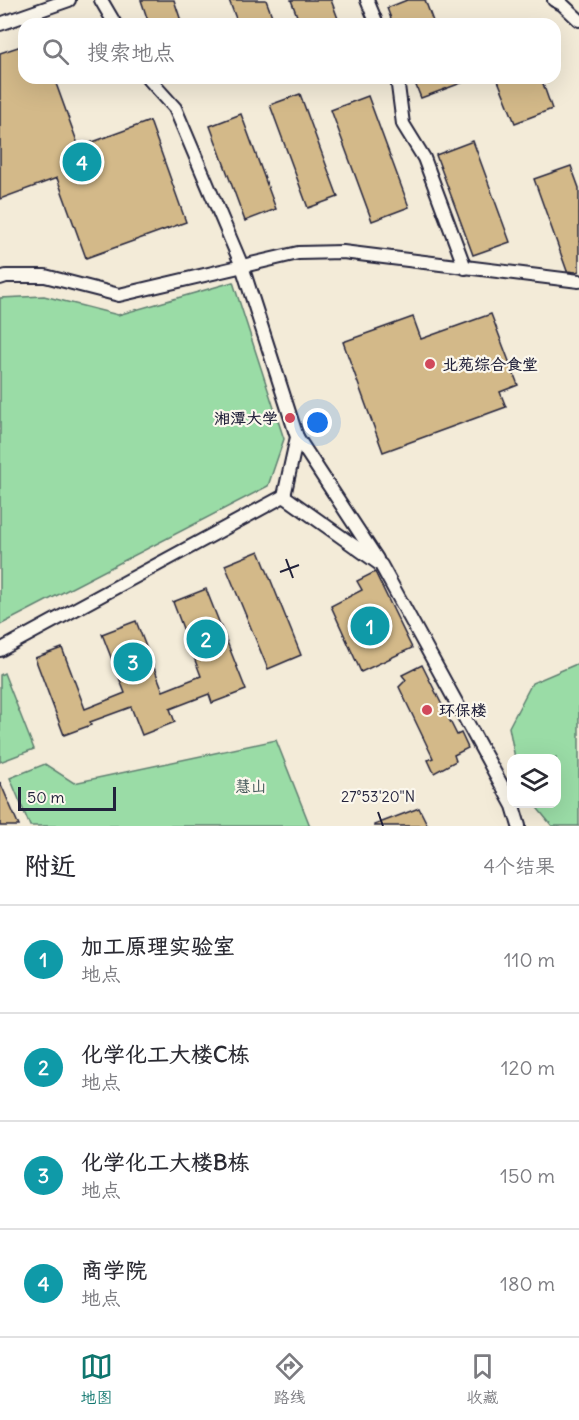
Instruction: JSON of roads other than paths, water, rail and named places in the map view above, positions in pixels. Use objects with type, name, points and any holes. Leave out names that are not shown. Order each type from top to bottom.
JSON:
[{"type":"street","points":[[0,24],[69,0]]},
{"type":"street","points":[[101,0],[112,18]]},
{"type":"street","points":[[368,0],[375,18]]},
{"type":"street","points":[[554,0],[562,4],[579,20]]},
{"type":"street","points":[[153,84],[175,108],[242,266],[297,437],[381,565],[513,806],[519,826]]},
{"type":"street","points":[[398,84],[403,124],[424,158],[465,268]]},
{"type":"street","points":[[0,278],[45,276],[119,295],[298,253],[343,252],[579,281]]},
{"type":"street","points":[[0,650],[284,496],[297,437]]},
{"type":"street","points":[[284,496],[381,565]]},
{"type":"place","name":"商学院","points":[[82,162]]},
{"type":"place","name":"北苑综合食堂","points":[[430,364]]},
{"type":"place","name":"湘潭大学","points":[[290,418]]},
{"type":"place","name":"加工原理实验室","points":[[370,626]]},
{"type":"place","name":"化学化工大楼C栋","points":[[206,639]]},
{"type":"place","name":"化学化工大楼B栋","points":[[133,662]]},
{"type":"place","name":"环保楼","points":[[427,710]]},
{"type":"park label","name":"慧山","points":[[251,786]]}]
